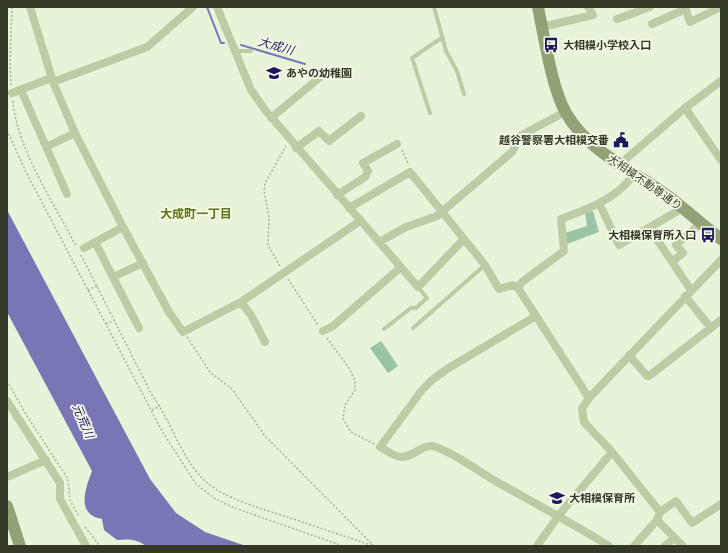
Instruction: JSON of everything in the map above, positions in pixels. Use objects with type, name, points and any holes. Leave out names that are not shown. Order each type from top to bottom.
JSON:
[{"type":"street","points":[[30,7],[52,80],[75,133],[123,227],[169,312],[183,332],[241,302],[360,221]]},
{"type":"street","points":[[12,93],[147,47],[193,7]]},
{"type":"street","points":[[217,7],[251,90],[271,118],[418,287],[464,239]]},
{"type":"street","name":"大相模不動尊通り","points":[[538,7],[553,76],[565,112],[573,124],[593,145],[680,206],[720,237]]},
{"type":"street","points":[[542,27],[593,15],[588,7]]},
{"type":"street","points":[[617,19],[650,7]]},
{"type":"street","points":[[652,24],[685,8],[690,22],[721,7]]},
{"type":"street","points":[[271,118],[319,78]]},
{"type":"street","points":[[622,165],[627,158],[685,108],[721,81]]},
{"type":"street","points":[[21,90],[67,194]]},
{"type":"street","points":[[685,108],[721,160]]},
{"type":"street","points":[[379,242],[406,227],[437,216],[512,152],[520,136],[565,112]]},
{"type":"street","points":[[296,148],[319,131],[329,141],[361,116]]},
{"type":"street","points":[[46,147],[75,133]]},
{"type":"street","points":[[337,195],[366,177],[368,171],[364,164],[397,144]]},
{"type":"street","points":[[349,208],[410,172],[485,265],[500,289],[513,285],[518,288],[589,398]]},
{"type":"street","points":[[518,288],[522,282],[564,250],[561,218],[599,203],[613,195],[634,174]]},
{"type":"street","points":[[599,203],[620,245],[676,212],[680,206]]},
{"type":"street","points":[[672,262],[683,253],[676,245],[701,223]]},
{"type":"street","points":[[84,248],[123,227]]},
{"type":"street","points":[[656,238],[672,262],[688,293],[711,328]]},
{"type":"street","points":[[95,242],[139,328]]},
{"type":"street","points":[[683,546],[674,538],[612,452],[584,422],[582,409],[589,398],[629,355],[721,260]]},
{"type":"street","points":[[113,277],[143,263]]},
{"type":"street","points":[[323,331],[333,326],[401,267]]},
{"type":"street","points":[[241,302],[251,314],[265,342]]},
{"type":"street","points":[[536,316],[447,369],[432,380],[422,390],[380,447],[400,457],[410,456],[426,446],[433,446],[452,454],[496,481],[559,515],[609,546]]},
{"type":"street","points":[[629,355],[647,376],[649,376],[721,320]]},
{"type":"street","points":[[7,401],[60,482],[60,499],[86,546]]},
{"type":"street","points":[[537,546],[559,515],[612,452]]},
{"type":"street","points":[[7,477],[46,460]]},
{"type":"street","points":[[634,546],[658,516],[676,500],[692,523],[721,504]]},
{"type":"street","points":[[7,506],[20,546]]},
{"type":"street","points":[[666,546],[674,538]]},
{"type":"lane","points":[[434,7],[444,38],[446,51],[457,71],[464,94]]},
{"type":"lane","points":[[430,113],[412,58],[444,38]]},
{"type":"lane","points":[[234,51],[251,51]]},
{"type":"lane","points":[[413,328],[485,265]]},
{"type":"lane","points":[[384,329],[411,308],[416,308],[427,298],[418,287]]},
{"type":"path","points":[[12,7],[10,64],[12,93],[14,117],[23,145],[115,320],[152,395],[160,406],[190,462],[203,478],[212,486],[237,499],[259,508],[374,546]]},
{"type":"path","points":[[7,130],[26,172],[106,324],[152,410],[196,484],[214,498],[232,507],[343,546]]},
{"type":"path","points":[[289,140],[265,183],[264,191],[269,218],[268,245],[284,274],[349,368],[355,381],[355,390],[345,405],[343,418],[351,432],[380,447]]},
{"type":"path","points":[[397,144],[411,167],[410,172]]},
{"type":"path","points":[[88,290],[97,286]]},
{"type":"path","points":[[106,324],[115,320]]},
{"type":"path","points":[[183,332],[210,372],[232,389],[265,436],[374,546]]},
{"type":"path","points":[[152,410],[160,406]]},
{"type":"green space","points":[[593,211],[599,232],[567,244],[565,233],[587,226],[585,213]]},
{"type":"green space","points":[[381,341],[398,366],[388,373],[370,348]]},
{"type":"water","name":"元荒川","points":[[7,210],[150,479],[176,513],[205,532],[246,546],[146,546],[132,540],[117,540],[104,530],[102,519],[88,512],[85,506],[85,492],[92,471],[7,312]]},
{"type":"waterway","name":"大成川","points":[[207,7],[221,43],[224,43]]},
{"type":"waterway","name":"大成川","points":[[241,45],[305,64]]},
{"type":"place","name":"大相模小学校入口","points":[[551,45]]},
{"type":"place","name":"あやの幼稚園","points":[[274,73]]},
{"type":"place","name":"越谷警察署大相模交番","points":[[621,140]]},
{"type":"place","name":"大相模保育所入口","points":[[708,235]]},
{"type":"place","name":"大相模保育所","points":[[557,498]]},
{"type":"district","name":"大成町一丁目","points":[[196,214]]}]
